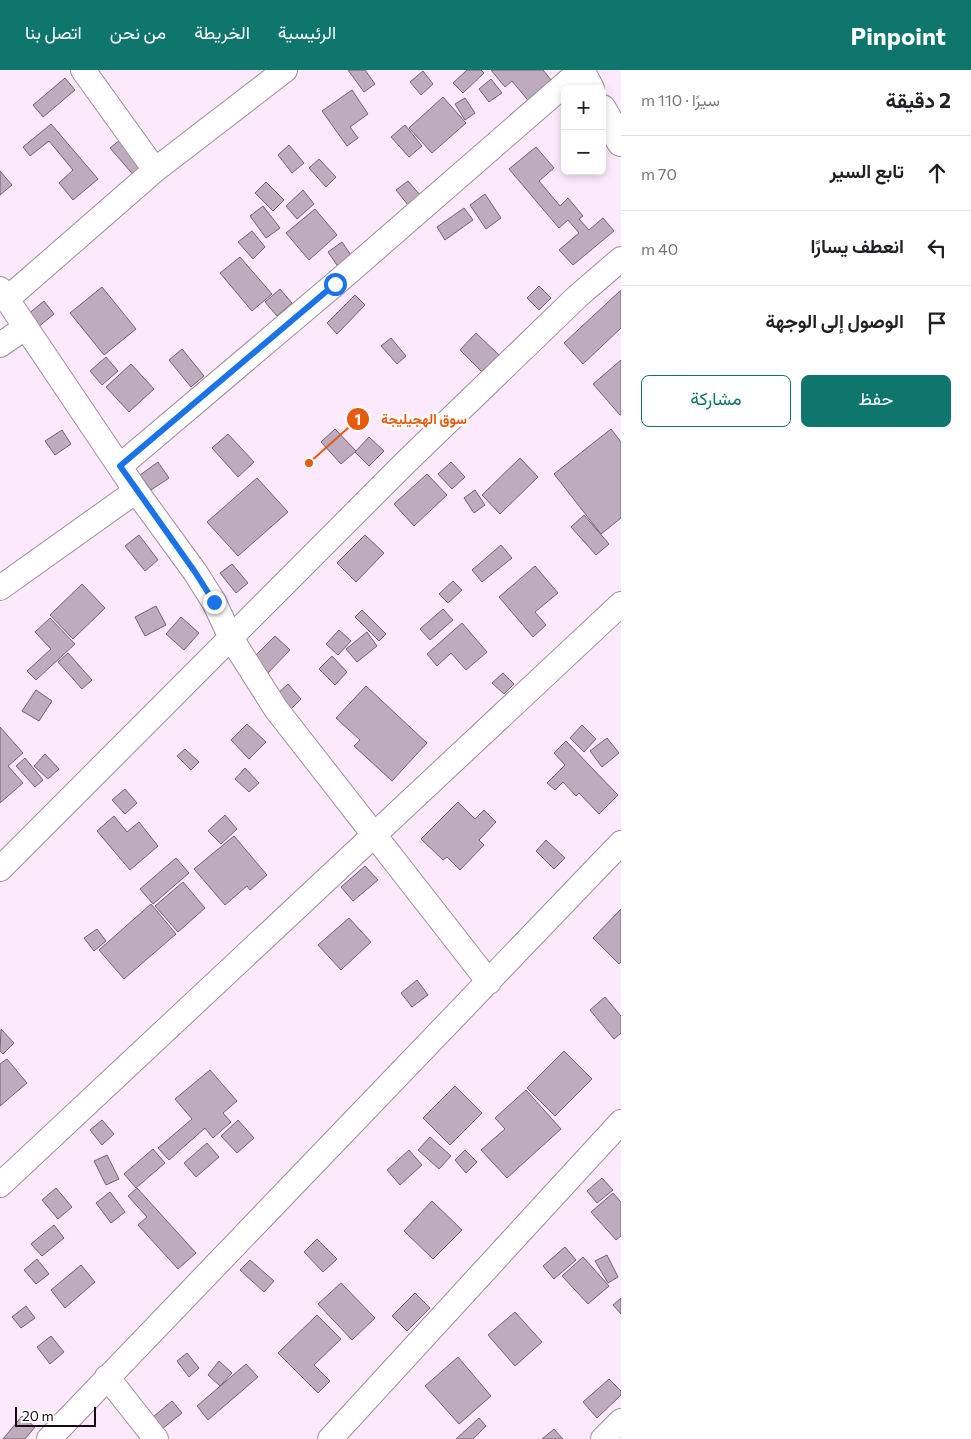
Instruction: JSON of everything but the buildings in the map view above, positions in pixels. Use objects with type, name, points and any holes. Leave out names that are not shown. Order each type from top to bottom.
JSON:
[{"type":"street","points":[[82,70],[155,170]]},
{"type":"street","points":[[285,70],[155,170],[4,294],[136,491],[195,572],[214,602],[231,638],[276,709],[489,982]]},
{"type":"street","points":[[120,466],[335,284],[580,70],[588,85]]},
{"type":"street","points":[[606,117],[621,142]]},
{"type":"street","points":[[0,869],[406,462],[570,303],[621,259]]},
{"type":"street","points":[[0,345],[26,327]]},
{"type":"street","points":[[0,588],[136,491]]},
{"type":"street","points":[[0,1185],[621,604]]},
{"type":"street","points":[[49,1439],[621,843]]},
{"type":"street","points":[[330,1439],[621,1122]]},
{"type":"street","points":[[108,1377],[156,1439]]},
{"type":"street","points":[[604,1439],[621,1421]]},
{"type":"place","name":"سوق الهجيليجة","points":[[309,463]]},
{"type":"route","points":[[214,602],[120,466],[335,284]]}]
